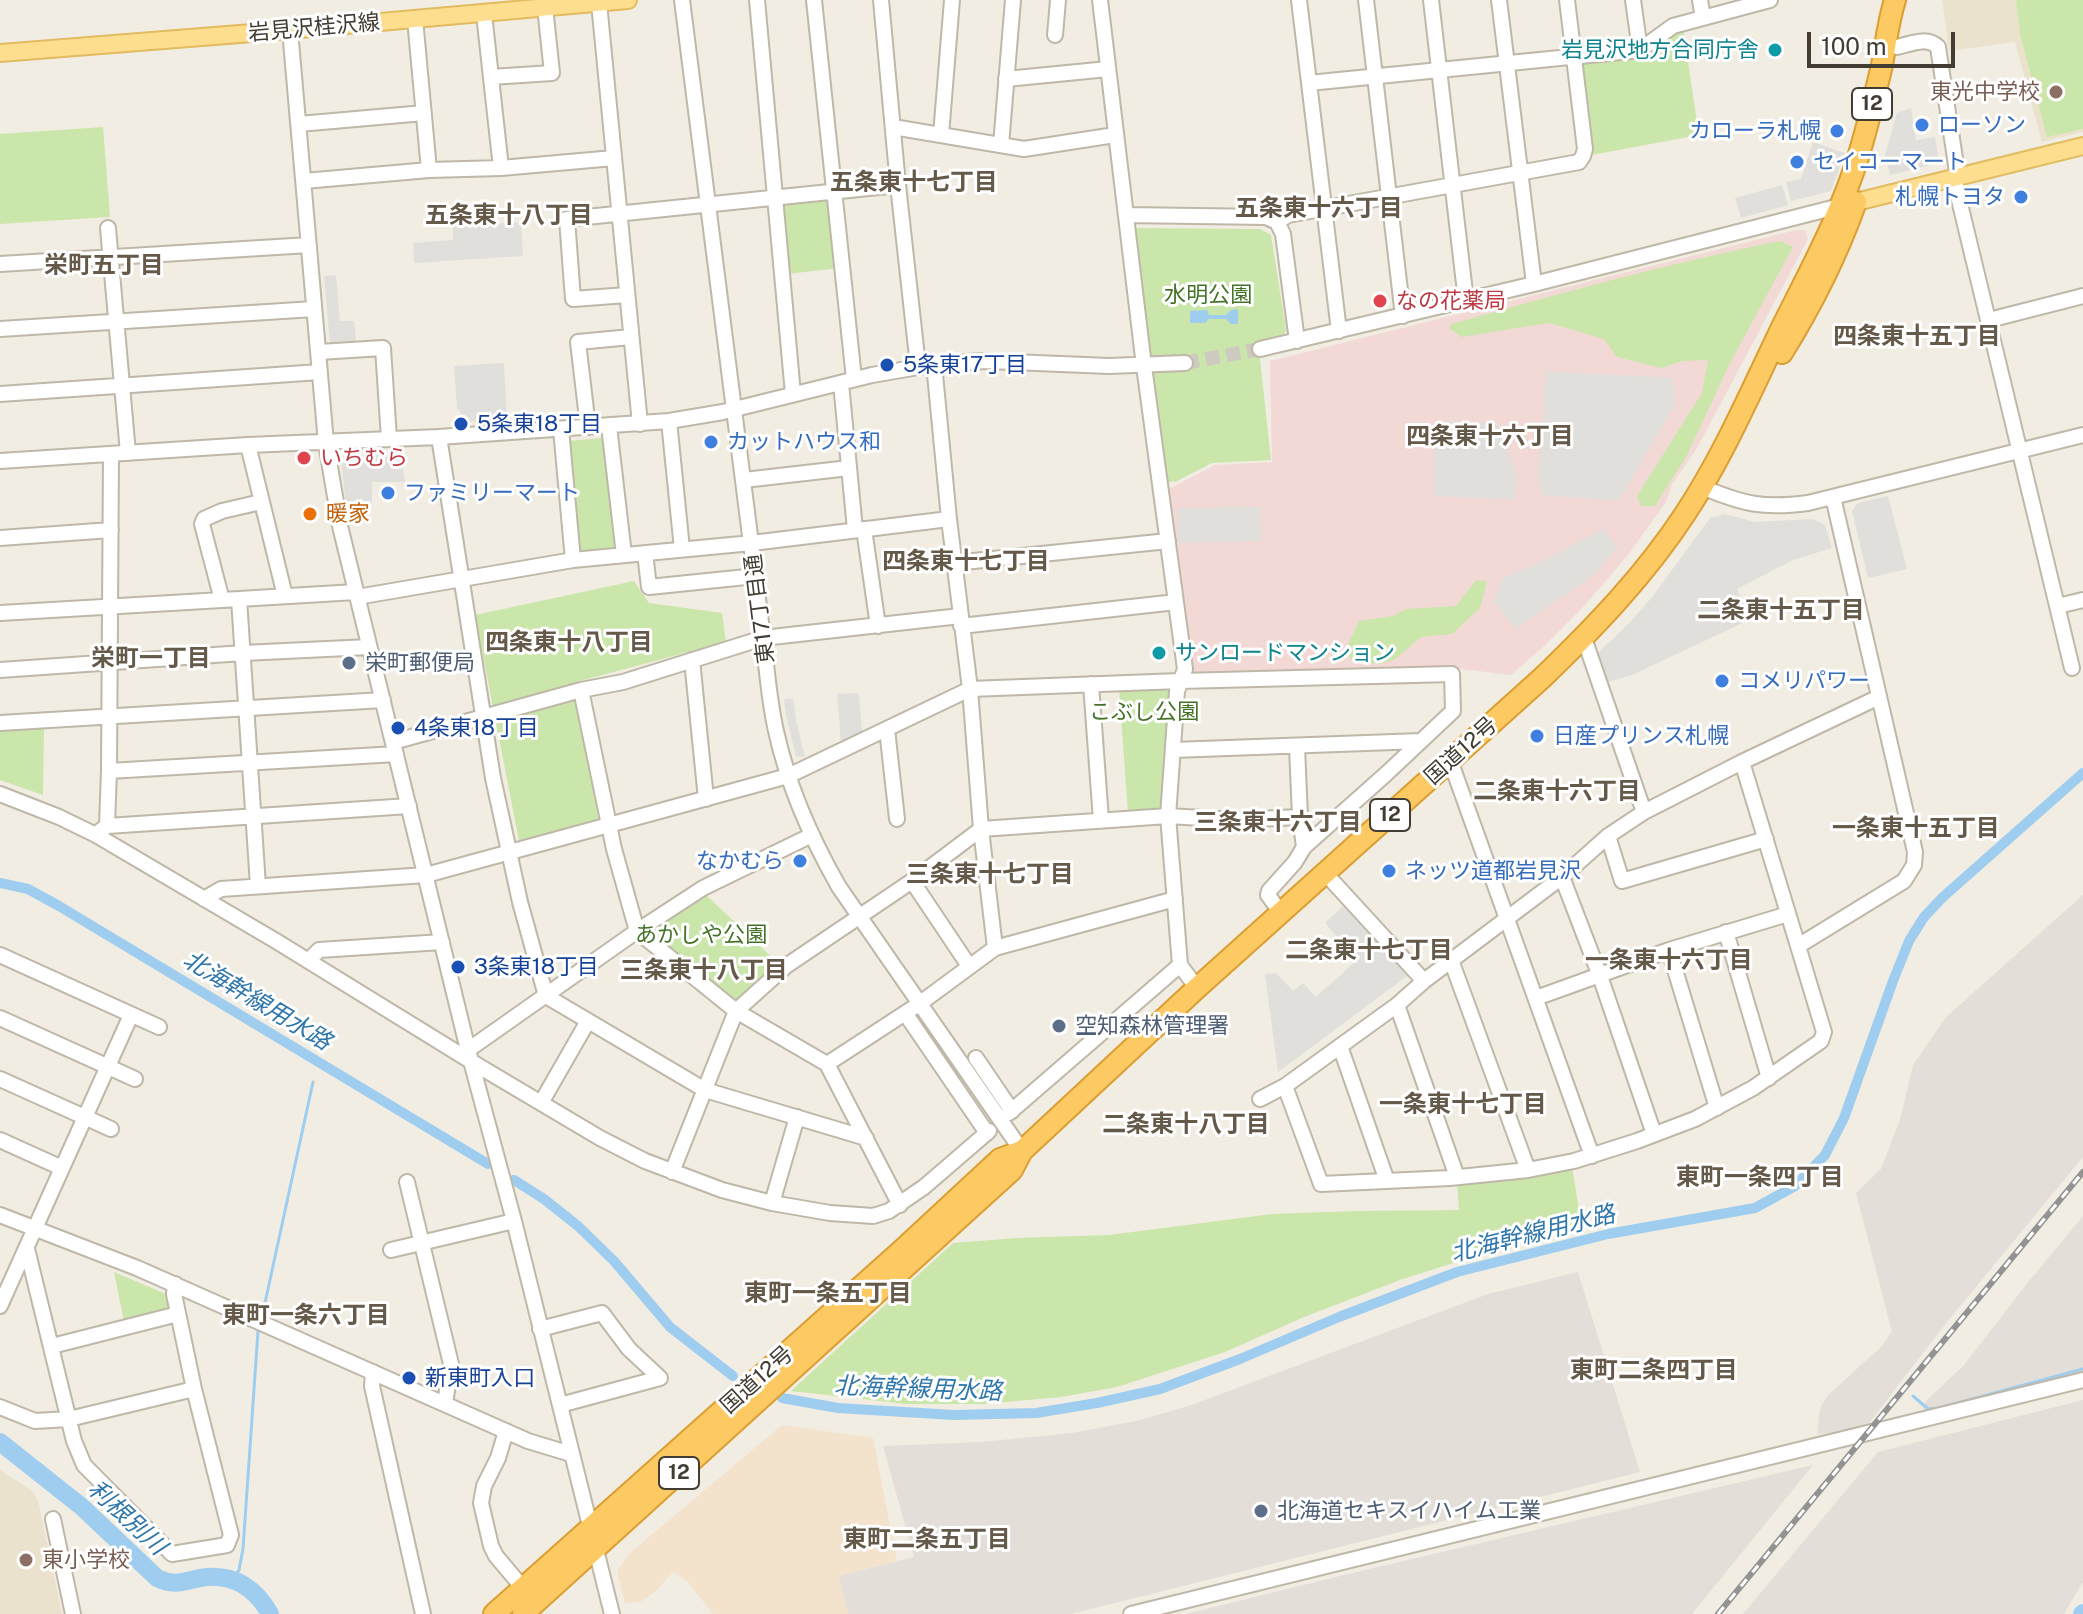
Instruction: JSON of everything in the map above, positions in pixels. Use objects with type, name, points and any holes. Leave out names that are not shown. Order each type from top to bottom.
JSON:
[{"type":"highway","name":"12","points":[[1848,204],[1883,119],[1900,22],[1897,0]]},
{"type":"highway","name":"12","points":[[1848,204],[1882,63],[1888,19],[1897,0]]},
{"type":"highway","name":"国道12号","points":[[523,1614],[596,1549],[901,1251],[944,1232],[1012,1170],[1022,1151],[1197,988],[1584,638],[1641,575],[1702,487],[1806,313],[1841,242],[1848,204]]},
{"type":"highway","name":"国道12号","points":[[494,1614],[591,1527],[760,1387],[922,1242],[1000,1159],[1022,1151]]},
{"type":"main road","name":"岩見沢桂沢線","points":[[0,53],[614,1]]},
{"type":"main road","points":[[1848,204],[2083,146]]},
{"type":"street","name":"東17丁目通","points":[[682,0],[775,729],[788,776],[827,866],[858,917],[1022,1151]]},
{"type":"street","points":[[757,0],[793,394]]},
{"type":"street","points":[[814,0],[834,192],[847,381],[849,468],[878,626]]},
{"type":"street","points":[[881,0],[918,366]]},
{"type":"street","points":[[941,135],[952,0]]},
{"type":"street","points":[[1001,145],[1013,0]]},
{"type":"street","points":[[1100,0],[1144,366],[1185,669],[1177,691],[1168,816],[1180,965],[1197,988]]},
{"type":"street","points":[[1299,0],[1339,331]]},
{"type":"street","points":[[1366,0],[1403,316]]},
{"type":"street","points":[[1431,0],[1466,301]]},
{"type":"street","points":[[1499,0],[1534,284]]},
{"type":"street","points":[[1277,222],[1288,215],[1579,162],[1585,149],[1567,0]]},
{"type":"street","points":[[1633,0],[1640,50]]},
{"type":"street","points":[[1700,0],[1703,18]]},
{"type":"street","points":[[1309,83],[1640,50],[1673,26],[1767,0]]},
{"type":"street","points":[[614,1],[614,158],[640,424]]},
{"type":"street","points":[[1055,35],[1061,1]]},
{"type":"street","points":[[491,77],[552,73],[545,7]]},
{"type":"street","points":[[484,14],[501,168]]},
{"type":"street","points":[[415,19],[429,170]]},
{"type":"street","points":[[290,30],[332,485],[469,1056],[514,1221],[612,1614]]},
{"type":"street","points":[[1897,47],[1920,41],[1932,42],[1938,47],[1956,178],[2072,668]]},
{"type":"street","points":[[1006,79],[1108,69]]},
{"type":"street","points":[[299,124],[424,113]]},
{"type":"street","points":[[893,127],[1024,149],[1115,135]]},
{"type":"street","points":[[304,181],[614,158]]},
{"type":"street","points":[[627,295],[573,299],[567,219],[898,185]]},
{"type":"street","points":[[1260,349],[1466,301],[1848,204]]},
{"type":"street","points":[[1126,215],[1266,217],[1277,222],[1283,234],[1297,341]]},
{"type":"street","points":[[108,228],[128,453]]},
{"type":"street","points":[[0,264],[309,245]]},
{"type":"street","points":[[1989,320],[2083,296]]},
{"type":"street","points":[[0,329],[314,309]]},
{"type":"street","points":[[588,427],[578,342],[631,337]]},
{"type":"street","points":[[319,352],[383,348],[389,439]]},
{"type":"street","points":[[0,461],[669,421],[734,410],[847,381],[934,364],[988,361],[1144,366],[1185,363]]},
{"type":"street","points":[[934,364],[995,948]]},
{"type":"street","points":[[0,394],[320,372]]},
{"type":"street","points":[[669,421],[682,549]]},
{"type":"street","points":[[609,426],[624,555]]},
{"type":"street","points":[[561,429],[573,560]]},
{"type":"street","points":[[1702,487],[1747,504],[1785,506],[2083,435]]},
{"type":"street","points":[[439,437],[493,778],[520,902],[546,996],[705,1090],[866,1138]]},
{"type":"street","points":[[248,445],[285,596]]},
{"type":"street","points":[[102,830],[109,771],[111,454]]},
{"type":"street","points":[[744,480],[849,468]]},
{"type":"street","points":[[1798,946],[1904,881],[1914,865],[1915,852],[1833,497]]},
{"type":"street","points":[[222,600],[202,524],[204,519],[222,511],[261,502]]},
{"type":"street","points":[[0,613],[357,594],[573,560],[752,543],[949,519]]},
{"type":"street","points":[[0,538],[111,530]]},
{"type":"street","points":[[954,563],[1168,541]]},
{"type":"street","points":[[645,553],[649,587],[756,576]]},
{"type":"street","points":[[239,599],[258,886]]},
{"type":"street","points":[[2058,606],[2083,600]]},
{"type":"street","points":[[109,771],[251,762],[395,748],[483,716],[623,682],[763,638],[1176,602]]},
{"type":"street","points":[[1584,638],[1644,812]]},
{"type":"street","points":[[0,670],[369,647]]},
{"type":"street","points":[[692,660],[706,799]]},
{"type":"street","points":[[204,899],[221,889],[426,875],[609,826],[788,776],[970,689],[1452,674],[1453,711],[1304,847],[1269,891],[1268,895],[1281,913]]},
{"type":"street","points":[[1091,684],[1101,820]]},
{"type":"street","points":[[581,690],[614,849],[637,931],[736,1011],[827,1064],[900,1205]]},
{"type":"street","points":[[1260,1099],[1285,1086],[1397,1005],[1451,960],[1562,877],[1608,836],[1644,812],[1879,697]]},
{"type":"street","points":[[0,723],[383,700]]},
{"type":"street","points":[[887,729],[897,819]]},
{"type":"street","points":[[1173,750],[1421,741]]},
{"type":"street","points":[[1297,747],[1304,847]]},
{"type":"street","points":[[1450,760],[1592,1156]]},
{"type":"street","points":[[1285,1086],[1321,1184],[1528,1170],[1592,1156],[1695,1119],[1769,1078],[1821,1041],[1824,1032],[1742,762]]},
{"type":"street","points":[[0,794],[102,830],[204,899],[469,1056],[600,1138],[672,1172],[772,1203],[830,1213],[873,1216],[900,1205],[988,1132],[905,1013]]},
{"type":"street","points":[[102,830],[409,806]]},
{"type":"street","points":[[672,1172],[736,1011],[786,966],[912,881],[981,829],[1168,816],[1235,820],[1300,817]]},
{"type":"street","points":[[469,1056],[546,996],[703,888],[812,835]]},
{"type":"street","points":[[1608,836],[1622,881],[1766,839]]},
{"type":"street","points":[[1325,873],[1424,981]]},
{"type":"street","points":[[1562,877],[1600,976],[1654,1134]]},
{"type":"street","points":[[912,881],[969,966]]},
{"type":"street","points":[[827,1064],[919,1004],[995,948],[1175,899]]},
{"type":"street","points":[[1536,998],[1669,950],[1788,914]]},
{"type":"street","points":[[1726,932],[1769,1078]]},
{"type":"street","points":[[308,961],[319,950],[442,942]]},
{"type":"street","points":[[1669,950],[1717,1108]]},
{"type":"street","points":[[0,955],[159,1027]]},
{"type":"street","points":[[1451,960],[1528,1170]]},
{"type":"street","points":[[976,1058],[1011,1112],[1180,965]]},
{"type":"street","points":[[1397,1005],[1457,1177]]},
{"type":"street","points":[[0,1306],[131,1015]]},
{"type":"street","points":[[0,1018],[135,1079]]},
{"type":"street","points":[[541,1103],[588,1021]]},
{"type":"street","points":[[1340,1046],[1387,1181]]},
{"type":"street","points":[[0,1079],[111,1129]]},
{"type":"street","points":[[772,1203],[797,1117]]},
{"type":"street","points":[[0,1140],[62,1168]]},
{"type":"street","points":[[407,1182],[451,1364],[445,1404]]},
{"type":"street","points":[[0,1215],[175,1284],[528,1441],[571,1454]]},
{"type":"street","points":[[391,1250],[514,1221]]},
{"type":"street","points":[[27,1249],[74,1441],[84,1465],[172,1554],[227,1545],[231,1535],[194,1389],[174,1294],[175,1284]]},
{"type":"street","points":[[540,1329],[602,1313],[629,1349],[660,1378],[560,1405]]},
{"type":"street","points":[[52,1346],[178,1314]]},
{"type":"street","points":[[373,1372],[372,1386],[423,1614]]},
{"type":"street","points":[[1131,1614],[2083,1380]]},
{"type":"street","points":[[0,1407],[35,1421],[69,1419],[194,1389]]},
{"type":"street","points":[[506,1431],[498,1458],[484,1486],[481,1503],[491,1546],[523,1588]]},
{"type":"street","points":[[53,1519],[73,1614]]},
{"type":"shaded area","name":"東光中学校","points":[[1942,0],[2083,0],[2083,132],[2042,142],[2015,42],[1949,51]]},
{"type":"shaded area","points":[[1911,108],[1916,140],[1935,137],[1939,163],[1890,175],[1885,155],[1897,113]]},
{"type":"shaded area","points":[[1813,142],[1845,153],[1831,191],[1791,201],[1786,182],[1801,179]]},
{"type":"shaded area","points":[[1782,185],[1788,205],[1741,218],[1735,198]]},
{"type":"shaded area","points":[[521,222],[523,256],[414,263],[413,243],[453,240],[453,226]]},
{"type":"shaded area","points":[[1805,230],[1808,239],[1696,450],[1672,484],[1666,502],[1628,555],[1586,604],[1511,675],[1461,669],[1194,673],[1167,490],[1215,465],[1272,462],[1270,361]]},
{"type":"shaded area","points":[[336,275],[340,321],[354,321],[356,342],[330,344],[324,276]]},
{"type":"shaded area","points":[[504,363],[507,419],[461,422],[460,410],[457,410],[454,366]]},
{"type":"shaded area","points":[[1546,371],[1673,378],[1675,405],[1618,501],[1543,495],[1538,480]]},
{"type":"shaded area","points":[[1435,421],[1496,423],[1517,475],[1515,500],[1433,496]]},
{"type":"shaded area","points":[[401,453],[405,482],[372,482],[372,504],[346,508],[341,457]]},
{"type":"shaded area","points":[[1888,496],[1907,569],[1868,578],[1852,511],[1858,503]]},
{"type":"shaded area","points":[[1260,507],[1261,541],[1178,543],[1178,508]]},
{"type":"shaded area","points":[[1725,514],[1755,522],[1813,519],[1825,525],[1832,548],[1793,560],[1737,589],[1751,619],[1632,675],[1608,682],[1598,653],[1653,596],[1710,518]]},
{"type":"shaded area","points":[[1604,529],[1617,548],[1595,574],[1516,629],[1494,602],[1503,577]]},
{"type":"shaded area","points":[[859,693],[862,732],[847,742],[841,742],[837,694]]},
{"type":"shaded area","points":[[793,698],[805,757],[796,756],[786,715],[784,699]]},
{"type":"shaded area","points":[[2083,895],[2083,1157],[1947,1322],[1866,1427],[1817,1434],[1819,1414],[1828,1395],[1881,1347],[1892,1332],[1856,1193],[1881,1169],[1900,1120],[1913,1065],[1946,1017]]},
{"type":"shaded area","points":[[1343,906],[1407,976],[1278,1072],[1265,974],[1276,973],[1293,991],[1303,983],[1316,997],[1357,960],[1325,923]]},
{"type":"shaded area","points":[[2083,1216],[2083,1370],[1924,1411],[1925,1402],[1964,1365]]},
{"type":"shaded area","points":[[1578,1272],[1640,1472],[1071,1614],[848,1614],[839,1576],[914,1557],[883,1446],[982,1442],[1072,1433],[1136,1421],[1189,1406],[1488,1294]]},
{"type":"shaded area","points":[[2083,1400],[2083,1582],[2064,1614],[1743,1614],[1878,1452]]},
{"type":"shaded area","points":[[782,1425],[873,1438],[897,1561],[839,1576],[848,1614],[713,1614],[687,1581],[673,1572],[642,1601],[625,1604],[617,1571],[630,1553]]},
{"type":"shaded area","points":[[1813,1465],[1692,1614],[1186,1614],[1344,1575]]},
{"type":"shaded area","name":"東小学校","points":[[0,1470],[32,1491],[38,1500],[62,1614],[0,1614]]},
{"type":"green space","name":"東光中学校","points":[[2016,0],[2083,0],[2083,129],[2047,137],[2020,34]]},
{"type":"green space","points":[[1683,29],[1699,135],[1592,155],[1580,64],[1638,58]]},
{"type":"green space","points":[[103,127],[110,217],[0,224],[0,134]]},
{"type":"green space","points":[[831,197],[839,268],[787,274],[779,202]]},
{"type":"green space","name":"水明公園","points":[[1133,228],[1260,229],[1271,235],[1286,330],[1284,334],[1258,341],[1271,460],[1212,463],[1166,484]]},
{"type":"green space","points":[[1780,241],[1793,247],[1730,363],[1687,455],[1655,506],[1641,506],[1637,496],[1702,393],[1708,360],[1683,361],[1661,368],[1617,357],[1604,339],[1549,323],[1461,337],[1449,328],[1452,324],[1615,279]]},
{"type":"green space","points":[[604,438],[616,549],[583,552],[580,550],[568,441]]},
{"type":"green space","points":[[1476,580],[1487,581],[1480,608],[1452,634],[1421,637],[1394,660],[1378,664],[1351,659],[1345,651],[1359,621],[1393,616],[1406,609],[1456,606]]},
{"type":"green space","points":[[634,581],[649,603],[722,613],[726,642],[576,682],[600,828],[520,846],[475,615]]},
{"type":"green space","name":"こぶし公園","points":[[1171,687],[1162,811],[1128,813],[1119,689]]},
{"type":"green space","points":[[44,728],[43,795],[0,780],[0,731]]},
{"type":"green space","name":"あかしや公園","points":[[703,892],[781,966],[736,1006],[644,931]]},
{"type":"green space","points":[[1572,1167],[1581,1222],[1400,1280],[1225,1352],[1117,1387],[1061,1397],[984,1404],[906,1404],[791,1391],[953,1243],[1109,1235],[1272,1214],[1459,1210],[1457,1182]]},
{"type":"green space","points":[[114,1272],[166,1294],[171,1307],[167,1311],[124,1321]]},
{"type":"water","points":[[1238,309],[1238,324],[1231,324],[1226,319],[1190,323],[1190,311],[1207,310],[1209,315],[1226,315]]},
{"type":"waterway","name":"北海幹線用水路","points":[[782,1398],[838,1408],[954,1415],[1036,1413],[1097,1403],[1160,1389],[1457,1272],[1608,1234],[1755,1208],[1795,1186],[1825,1155],[1844,1118],[1909,941],[1924,917],[2083,773]]},
{"type":"waterway","name":"北海幹線用水路","points":[[0,883],[28,889],[59,906],[488,1164]]},
{"type":"waterway","points":[[263,1312],[313,1082]]},
{"type":"waterway","name":"北海幹線用水路","points":[[514,1180],[578,1226],[614,1261],[670,1327],[733,1376]]},
{"type":"waterway","points":[[234,1579],[243,1549],[258,1331]]},
{"type":"waterway","points":[[1913,1396],[1928,1409],[1939,1408],[2083,1369]]},
{"type":"waterway","name":"利根別川","points":[[0,1442],[82,1507],[157,1578],[176,1583],[207,1577],[227,1578],[252,1591],[270,1614]]},
{"type":"tunnel","points":[[1185,363],[1260,349]]},
{"type":"railway","points":[[1718,1614],[2083,1172]]},
{"type":"place","name":"岩見沢地方合同庁舎","points":[[1775,50]]},
{"type":"place","name":"東光中学校","points":[[2056,92]]},
{"type":"place","name":"ローソン","points":[[1922,125]]},
{"type":"place","name":"カローラ札幌","points":[[1837,131]]},
{"type":"place","name":"セイコーマート","points":[[1797,162]]},
{"type":"place","name":"札幌トヨタ","points":[[2021,197]]},
{"type":"place","name":"なの花薬局","points":[[1380,301]]},
{"type":"place","name":"5条東17丁目","points":[[887,365]]},
{"type":"place","name":"5条東18丁目","points":[[461,424]]},
{"type":"place","name":"カットハウス和","points":[[711,442]]},
{"type":"place","name":"いちむら","points":[[304,458]]},
{"type":"place","name":"ファミリーマート","points":[[388,493]]},
{"type":"place","name":"暖家","points":[[310,514]]},
{"type":"place","name":"サンロードマンション","points":[[1159,653]]},
{"type":"place","name":"栄町郵便局","points":[[349,663]]},
{"type":"place","name":"コメリパワー","points":[[1722,681]]},
{"type":"place","name":"4条東18丁目","points":[[398,728]]},
{"type":"place","name":"日産プリンス札幌","points":[[1537,736]]},
{"type":"place","name":"なかむら","points":[[800,861]]},
{"type":"place","name":"ネッツ道都岩見沢","points":[[1389,871]]},
{"type":"place","name":"3条東18丁目","points":[[458,967]]},
{"type":"place","name":"空知森林管理署","points":[[1059,1026]]},
{"type":"place","name":"新東町入口","points":[[409,1378]]},
{"type":"place","name":"北海道セキスイハイム工業","points":[[1261,1511]]},
{"type":"place","name":"東小学校","points":[[26,1560]]},
{"type":"district","name":"五条東十七丁目","points":[[914,183]]},
{"type":"district","name":"五条東十六丁目","points":[[1319,209]]},
{"type":"district","name":"五条東十八丁目","points":[[509,216]]},
{"type":"district","name":"栄町五丁目","points":[[104,266]]},
{"type":"district","name":"四条東十五丁目","points":[[1917,337]]},
{"type":"district","name":"四条東十六丁目","points":[[1490,437]]},
{"type":"district","name":"四条東十七丁目","points":[[966,562]]},
{"type":"district","name":"二条東十五丁目","points":[[1781,611]]},
{"type":"district","name":"四条東十八丁目","points":[[569,643]]},
{"type":"district","name":"栄町一丁目","points":[[151,659]]},
{"type":"district","name":"二条東十六丁目","points":[[1557,792]]},
{"type":"district","name":"三条東十六丁目","points":[[1278,823]]},
{"type":"district","name":"一条東十五丁目","points":[[1916,829]]},
{"type":"district","name":"三条東十七丁目","points":[[990,875]]},
{"type":"district","name":"二条東十七丁目","points":[[1369,951]]},
{"type":"district","name":"一条東十六丁目","points":[[1669,961]]},
{"type":"district","name":"三条東十八丁目","points":[[704,971]]},
{"type":"district","name":"一条東十七丁目","points":[[1463,1105]]},
{"type":"district","name":"二条東十八丁目","points":[[1186,1125]]},
{"type":"district","name":"東町一条四丁目","points":[[1760,1178]]},
{"type":"district","name":"東町一条五丁目","points":[[828,1294]]},
{"type":"district","name":"東町一条六丁目","points":[[306,1316]]},
{"type":"district","name":"東町二条四丁目","points":[[1654,1371]]},
{"type":"district","name":"東町二条五丁目","points":[[927,1540]]}]
